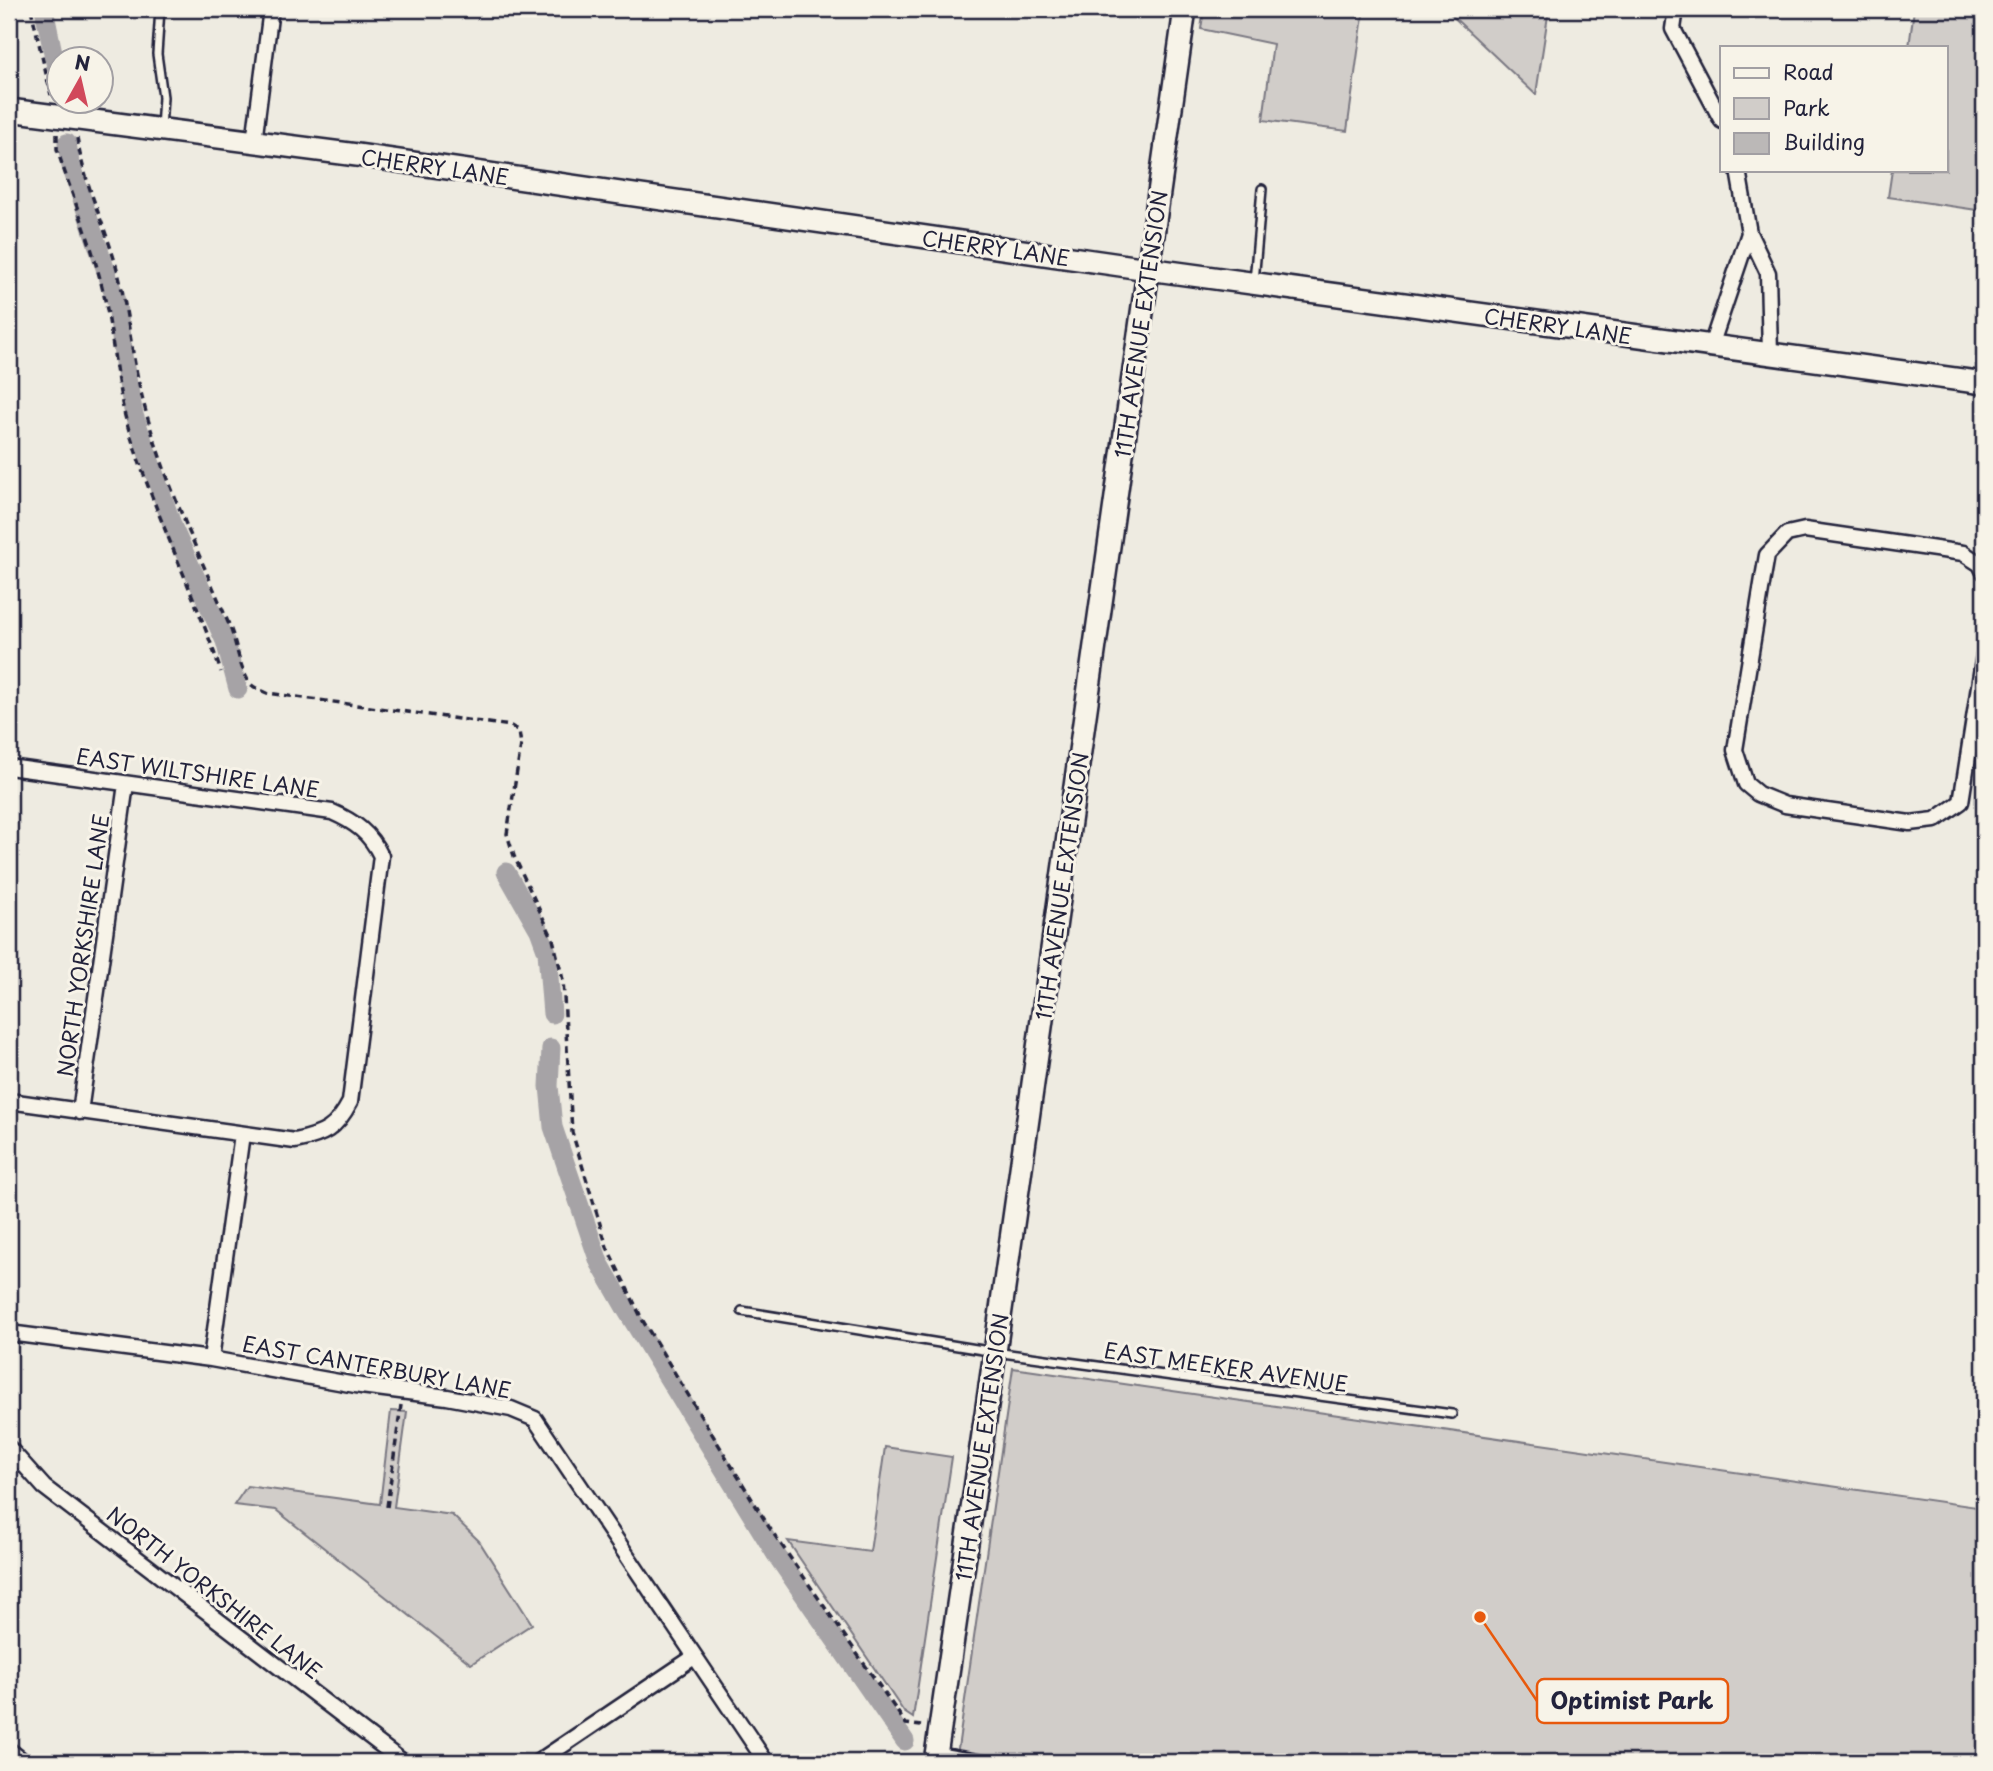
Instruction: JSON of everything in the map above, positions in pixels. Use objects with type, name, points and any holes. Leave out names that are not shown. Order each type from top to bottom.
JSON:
[{"type":"main road","name":"11TH AVENUE EXTENSION","points":[[936,1757],[1185,9]]},
{"type":"main road","name":"CHERRY LANE","points":[[9,110],[1984,383]]},
{"type":"street","points":[[254,142],[271,9]]},
{"type":"street","points":[[1676,9],[1673,29],[1720,117]]},
{"type":"street","points":[[1738,172],[1749,233],[1768,273],[1770,354]]},
{"type":"street","points":[[1711,346],[1749,233]]},
{"type":"street","points":[[1984,572],[1980,564],[1963,553],[1830,532],[1805,530],[1787,534],[1768,555],[1763,578],[1735,750],[1746,785],[1785,805],[1910,822],[1935,820],[1961,802],[1984,661]]},
{"type":"street","name":"EAST WILTSHIRE LANE","points":[[9,768],[332,812],[354,822],[373,840],[381,856],[350,1102],[343,1116],[320,1136],[295,1141],[242,1133]]},
{"type":"street","name":"NORTH YORKSHIRE LANE","points":[[80,1112],[125,784]]},
{"type":"street","points":[[9,1101],[242,1133],[211,1359]]},
{"type":"street","name":"EAST CANTERBURY LANE","points":[[9,1333],[211,1359],[447,1396],[511,1409],[534,1419],[766,1762]]},
{"type":"street","name":"NORTH YORKSHIRE LANE","points":[[9,1448],[44,1487],[403,1762]]},
{"type":"street","points":[[538,1762],[694,1657]]},
{"type":"street","points":[[9,1750],[24,1762]]},
{"type":"lane","points":[[160,9],[157,54],[163,97],[161,130]]},
{"type":"lane","points":[[1254,283],[1262,189]]},
{"type":"lane","name":"EAST MEEKER AVENUE","points":[[742,1311],[995,1352],[1452,1414]]},
{"type":"lane","points":[[936,1757],[998,1762]]},
{"type":"path","points":[[32,9],[65,117],[117,267],[129,320],[137,378],[153,434],[195,548],[231,631],[243,670],[251,685],[267,693],[511,726],[519,732],[521,746],[508,834],[514,856],[552,939],[563,980],[572,1132],[607,1247],[643,1321],[769,1527],[906,1724],[940,1729]]},
{"type":"path","points":[[65,117],[57,149],[103,288],[118,387],[128,428],[221,671]]},
{"type":"path","points":[[387,1507],[403,1391]]},
{"type":"green space","points":[[1204,9],[1364,9],[1347,131],[1263,120],[1273,44],[1201,29]]},
{"type":"green space","points":[[1445,9],[1549,9],[1536,94],[1535,94]]},
{"type":"green space","points":[[1914,9],[1984,9],[1984,211],[1888,197],[1892,172],[1948,172],[1948,46],[1909,46]]},
{"type":"green space","points":[[1013,1368],[1984,1508],[1984,1762],[956,1762]]},
{"type":"green space","points":[[391,1411],[407,1412],[394,1507],[452,1515],[479,1541],[532,1624],[471,1664],[276,1510],[234,1505],[247,1486],[380,1504]]},
{"type":"green space","points":[[885,1447],[952,1457],[913,1718],[904,1712],[788,1541],[870,1552]]},
{"type":"building","points":[[1776,1754],[1806,1757],[1805,1762],[1775,1762]]},
{"type":"waterway","points":[[44,9],[52,46]]},
{"type":"waterway","points":[[67,143],[70,163],[117,304],[134,415],[174,530],[225,641],[238,689]]},
{"type":"waterway","points":[[506,872],[539,930],[547,952],[552,1014]]},
{"type":"waterway","points":[[551,1048],[549,1086],[553,1127],[599,1262],[775,1553],[905,1741]]},
{"type":"place","name":"Optimist Park","points":[[1480,1617]]}]
